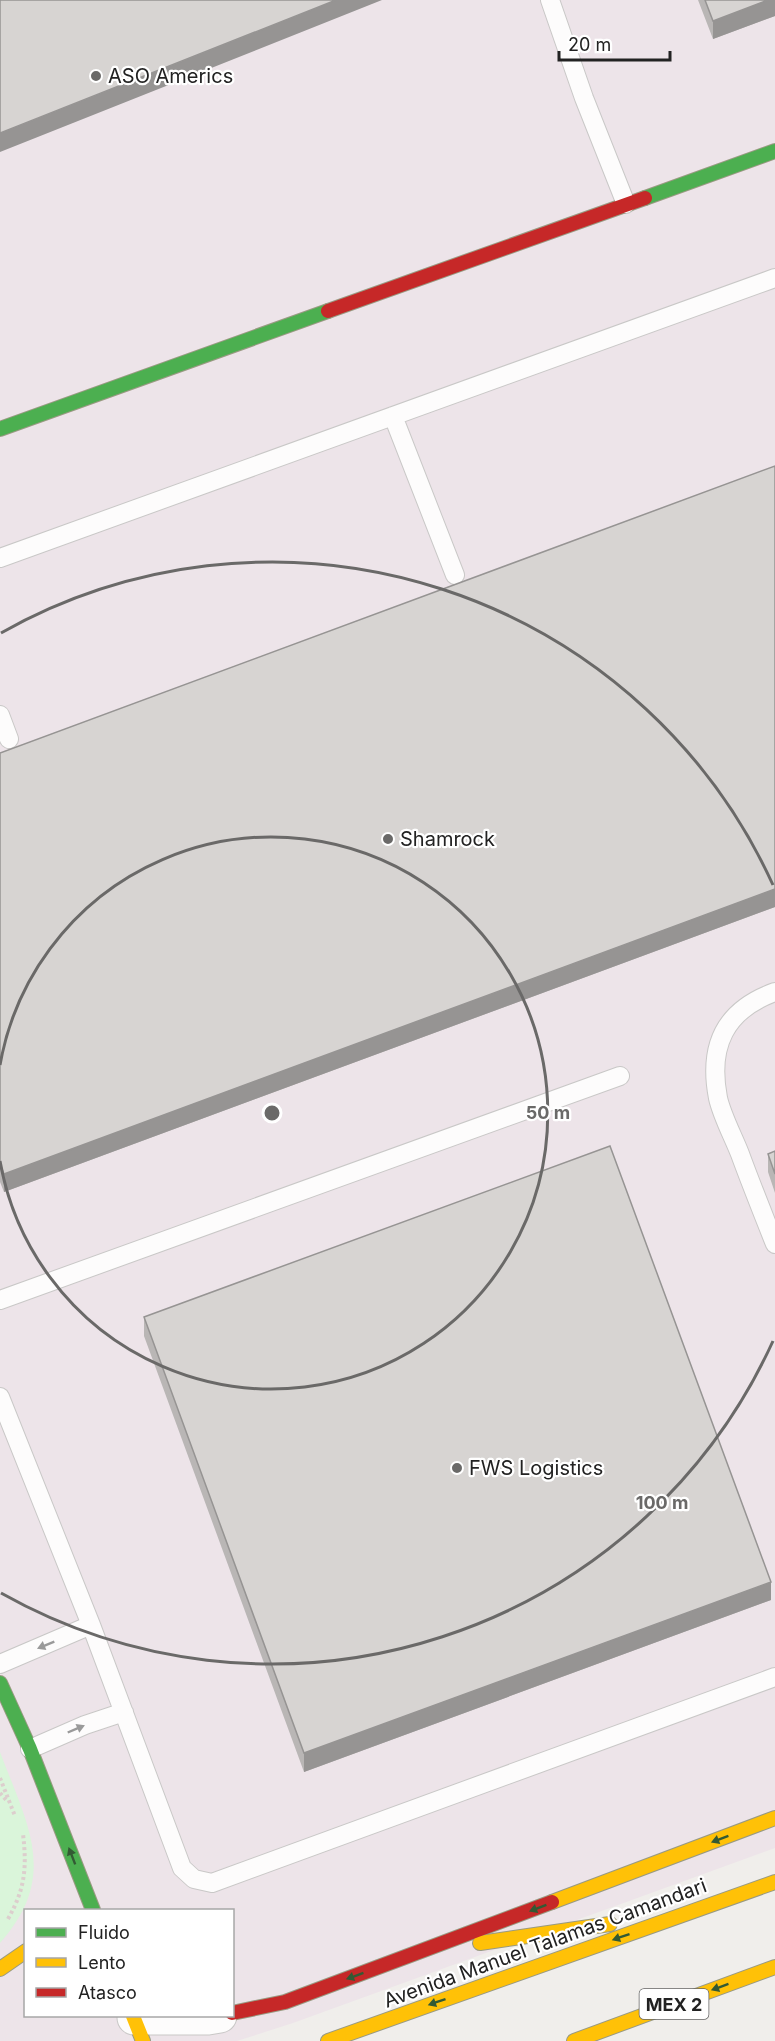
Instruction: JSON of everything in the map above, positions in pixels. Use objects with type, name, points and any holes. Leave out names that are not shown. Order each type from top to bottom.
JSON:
[{"type":"main road","points":[[0,429],[771,152]]},
{"type":"main road","points":[[0,1683],[30,1749],[92,1909]]},
{"type":"main road","points":[[234,2013],[285,2002],[775,1818]]},
{"type":"main road","points":[[72,1894],[80,1877]]},
{"type":"main road","name":"Avenida Manuel Talamas Camandari","points":[[328,2041],[775,1882]]},
{"type":"main road","points":[[427,1950],[568,1932],[707,1907]]},
{"type":"main road","points":[[0,1969],[24,1953]]},
{"type":"main road","name":"MEX 2","points":[[574,2041],[775,1967]]},
{"type":"street","points":[[137,2025],[214,2017]]},
{"type":"lane","points":[[549,0],[584,98],[626,204]]},
{"type":"lane","points":[[771,152],[775,173]]},
{"type":"lane","points":[[0,558],[775,278]]},
{"type":"lane","points":[[393,416],[455,575]]},
{"type":"lane","points":[[0,715],[9,739]]},
{"type":"lane","points":[[775,992],[757,999],[729,1022],[719,1040],[716,1071],[718,1099],[775,1244]]},
{"type":"lane","points":[[0,1300],[620,1076]]},
{"type":"lane","points":[[0,1397],[91,1625],[182,1868],[194,1879],[212,1882],[775,1677]]},
{"type":"lane","points":[[0,1664],[91,1625]]},
{"type":"lane","points":[[30,1749],[85,1725],[124,1712]]},
{"type":"path","points":[[0,1778],[17,1820]]},
{"type":"path","points":[[0,1793],[9,1804]]},
{"type":"path","points":[[4,1923],[22,1891],[26,1861],[20,1826]]},
{"type":"shaded area","points":[[0,0],[775,0],[775,1848],[293,2023],[237,2041],[0,2041]]},
{"type":"green space","points":[[0,1752],[28,1826],[33,1849],[33,1872],[29,1895],[18,1919],[0,1943]]},
{"type":"building","name":"ASO Americs","points":[[0,0],[336,0],[0,133]]},
{"type":"building","points":[[705,0],[768,0],[713,21]]},
{"type":"building","name":"Shamrock","points":[[775,466],[775,889],[4,1174],[0,1164],[0,753]]},
{"type":"building","name":"FWS Logistics","points":[[610,1146],[771,1582],[304,1753],[144,1317]]},
{"type":"building","points":[[775,1151],[775,1174],[768,1154]]},
{"type":"traffic: fast","points":[[645,198],[775,151]]},
{"type":"traffic: fast","points":[[0,429],[328,311]]},
{"type":"traffic: fast","points":[[0,1683],[30,1749],[93,1909]]},
{"type":"traffic: slow","points":[[552,1902],[775,1818]]},
{"type":"traffic: slow","points":[[328,2041],[775,1882]]},
{"type":"traffic: slow","points":[[480,1943],[610,1924]]},
{"type":"traffic: slow","points":[[0,1969],[24,1952]]},
{"type":"traffic: slow","points":[[574,2041],[775,1967]]},
{"type":"traffic: slow","points":[[133,2017],[143,2041]]},
{"type":"traffic: jam","points":[[328,311],[645,198]]},
{"type":"traffic: jam","points":[[234,2013],[285,2002],[552,1902]]},
{"type":"place","name":"ASO Americs","points":[[96,76]]},
{"type":"place","name":"Shamrock","points":[[388,839]]},
{"type":"place","name":"FWS Logistics","points":[[457,1468]]}]
